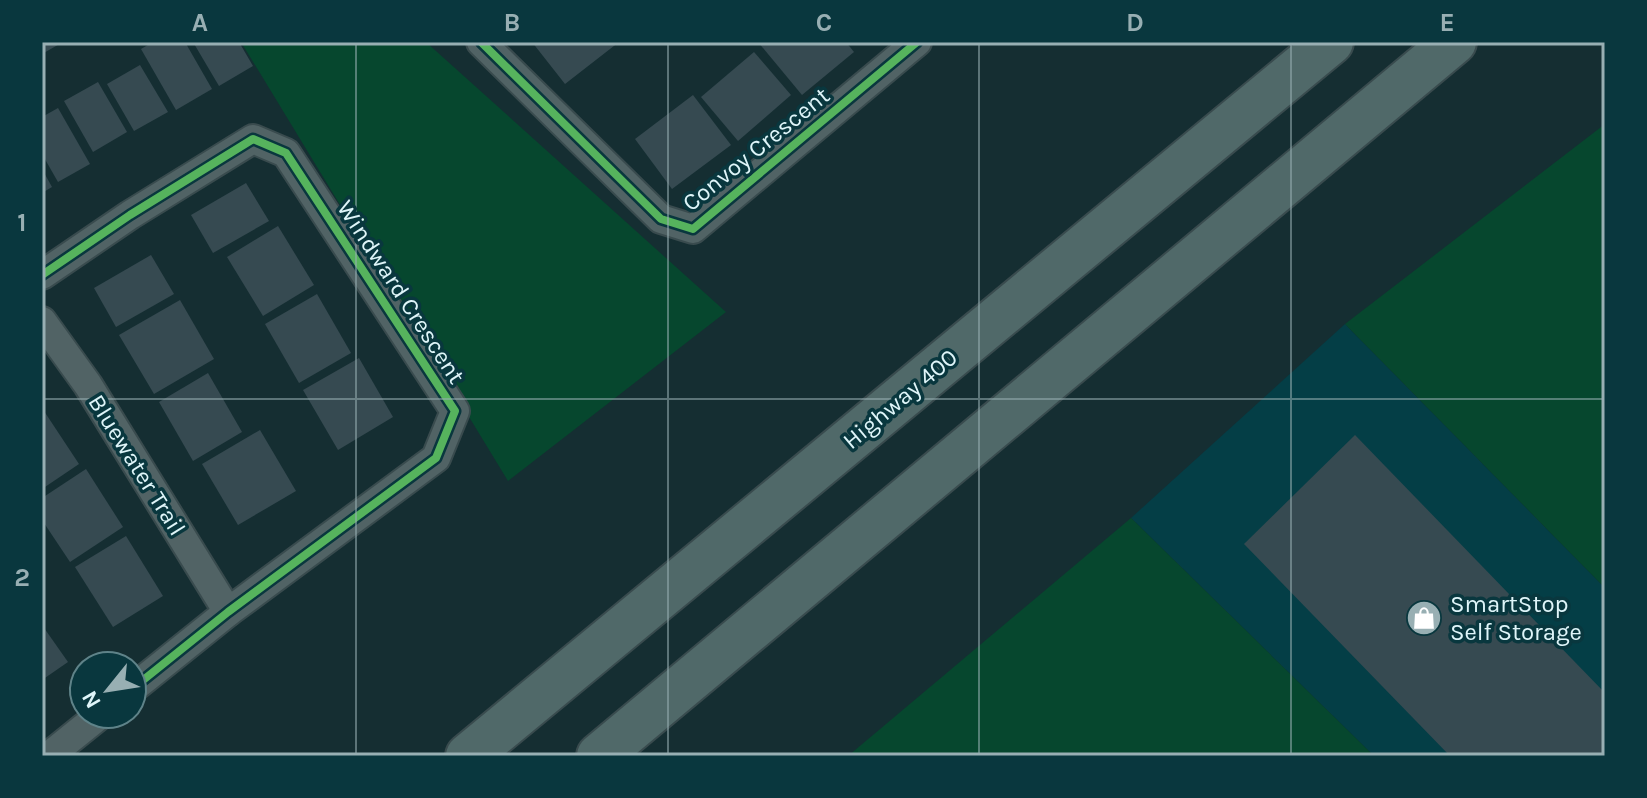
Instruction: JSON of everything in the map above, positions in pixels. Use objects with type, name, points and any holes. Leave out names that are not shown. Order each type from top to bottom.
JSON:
[{"type":"highway","name":"Highway 400","points":[[468,756],[1331,42]]},
{"type":"highway","points":[[599,756],[1454,42]]},
{"type":"street","name":"Convoy Crescent","points":[[481,42],[661,219],[693,229],[917,42]]},
{"type":"street","name":"Windward Crescent","points":[[42,275],[130,215],[253,139],[286,153],[455,411],[436,458],[228,612],[148,676]]},
{"type":"street","name":"Bluewater Trail","points":[[42,321],[88,385],[228,612]]},
{"type":"street","points":[[49,756],[81,730]]},
{"type":"shaded area","points":[[1345,324],[1605,588],[1605,756],[1374,756],[1131,518]]},
{"type":"green space","points":[[241,42],[426,42],[726,312],[508,481]]},
{"type":"green space","points":[[1605,124],[1605,588],[1345,324]]},
{"type":"green space","points":[[1131,518],[1374,756],[848,756]]},
{"type":"building","points":[[42,42],[63,42],[42,54]]},
{"type":"building","points":[[153,42],[185,42],[212,89],[176,110],[141,49]]},
{"type":"building","points":[[193,42],[239,42],[253,66],[219,86]]},
{"type":"building","points":[[532,42],[619,42],[565,84]]},
{"type":"building","points":[[758,42],[846,42],[854,52],[802,95]]},
{"type":"building","points":[[754,52],[791,95],[738,141],[701,97]]},
{"type":"building","points":[[140,65],[168,112],[134,131],[107,84]]},
{"type":"building","points":[[98,82],[127,132],[93,152],[64,101]]},
{"type":"building","points":[[693,95],[731,145],[672,189],[635,139]]},
{"type":"building","points":[[58,108],[90,164],[58,182],[42,154],[42,117]]},
{"type":"building","points":[[42,169],[52,187],[42,193]]},
{"type":"building","points":[[246,183],[269,221],[213,253],[191,215]]},
{"type":"building","points":[[278,226],[314,285],[263,316],[227,257]]},
{"type":"building","points":[[151,255],[174,294],[116,327],[94,288]]},
{"type":"building","points":[[317,294],[351,353],[299,383],[265,324]]},
{"type":"building","points":[[180,300],[214,359],[154,394],[119,335]]},
{"type":"building","points":[[359,358],[393,417],[338,450],[303,390]]},
{"type":"building","points":[[208,373],[242,432],[193,461],[159,402]]},
{"type":"building","points":[[42,408],[79,464],[42,489]]},
{"type":"building","points":[[260,430],[296,491],[238,525],[202,464]]},
{"type":"building","name":"SmartStop Self Storage","points":[[1355,435],[1605,693],[1605,756],[1450,756],[1244,544]]},
{"type":"building","points":[[86,469],[123,527],[70,562],[42,520],[42,498]]},
{"type":"building","points":[[126,536],[163,596],[113,627],[75,567]]},
{"type":"building","points":[[42,625],[68,662],[42,680]]},
{"type":"cycle path","points":[[481,42],[661,219],[693,229],[917,42]]},
{"type":"cycle path","points":[[42,275],[130,215],[253,139],[286,153],[455,411],[436,458],[228,612],[148,676]]},
{"type":"place","name":"SmartStop Self Storage","points":[[1424,618]]}]
